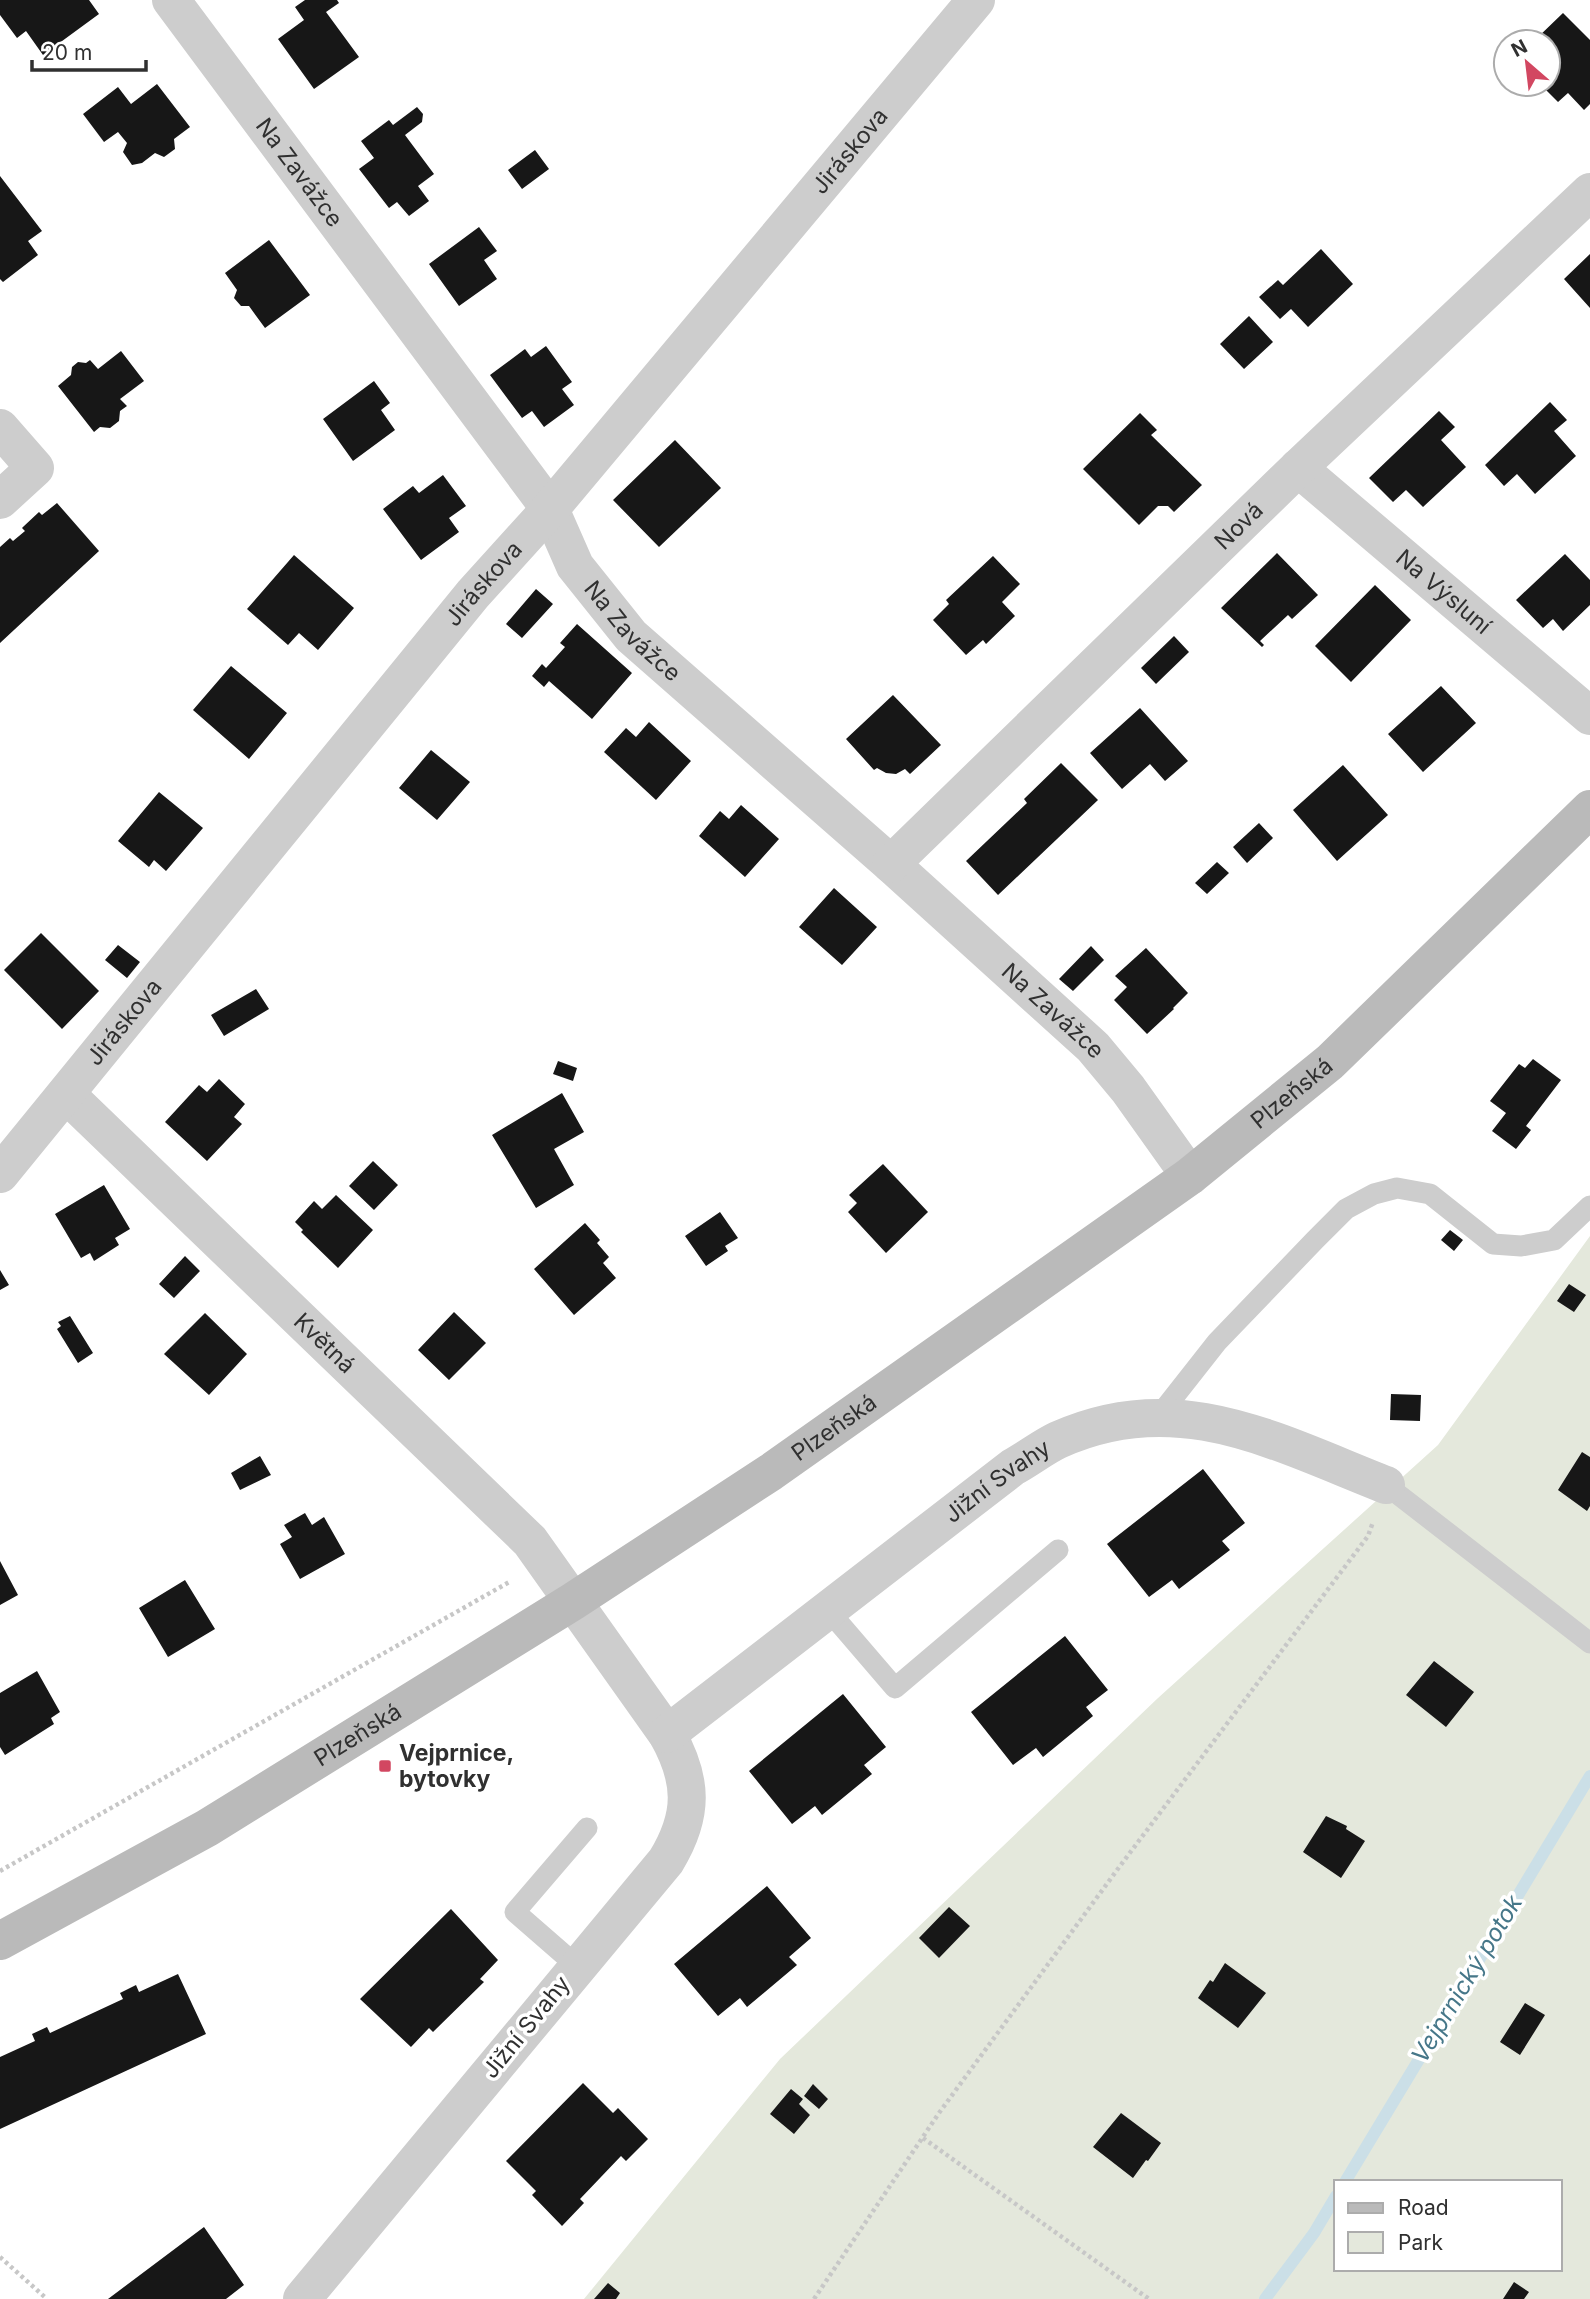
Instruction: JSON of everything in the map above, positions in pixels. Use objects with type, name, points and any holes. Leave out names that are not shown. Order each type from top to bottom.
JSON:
[{"type":"main road","name":"Plzeňská","points":[[0,1941],[207,1828],[572,1602],[771,1472],[1190,1176],[1329,1062],[1590,809]]},
{"type":"street","name":"Na Zavážce","points":[[171,0],[550,509],[575,565],[631,636],[891,864],[1093,1047],[1128,1089],[1190,1176]]},
{"type":"street","name":"Jiráskova","points":[[0,1174],[473,594],[550,509],[976,0]]},
{"type":"street","name":"Nová","points":[[891,864],[1298,468],[1590,192]]},
{"type":"street","points":[[0,428],[35,468],[0,499]]},
{"type":"street","name":"Na Výsluní","points":[[1298,468],[1590,716]]},
{"type":"street","name":"Květná","points":[[66,1094],[530,1541],[572,1602]]},
{"type":"street","name":"Jižní Svahy","points":[[667,1734],[1013,1468],[1058,1440],[1107,1424],[1158,1417],[1201,1420],[1252,1433],[1386,1485]]},
{"type":"street","name":"Jižní Svahy","points":[[302,2299],[666,1861],[681,1833],[685,1819],[687,1787],[677,1753],[667,1734],[572,1602]]},
{"type":"lane","points":[[1158,1417],[1217,1342],[1315,1240],[1346,1209],[1374,1194],[1397,1188],[1430,1194],[1493,1244],[1521,1247],[1554,1240],[1590,1206]]},
{"type":"lane","points":[[1386,1485],[1590,1643]]},
{"type":"lane","points":[[828,1610],[895,1688],[1058,1550]]},
{"type":"lane","points":[[577,1966],[515,1912],[587,1828]]},
{"type":"path","points":[[814,2299],[923,2138],[1120,1866],[1367,1536],[1386,1485]]},
{"type":"path","points":[[0,1871],[517,1578],[517,1566],[539,1555]]},
{"type":"path","points":[[923,2138],[1149,2299]]},
{"type":"path","points":[[0,2257],[47,2299]]},
{"type":"green space","points":[[1590,1236],[1590,2299],[584,2299],[780,2059],[1158,1698],[1438,1445]]},
{"type":"building","points":[[0,0],[89,0],[99,14],[43,55],[26,31],[17,38],[0,15]]},
{"type":"building","points":[[305,0],[337,0],[339,3],[326,12],[359,57],[314,89],[278,39],[304,20],[295,7]]},
{"type":"building","points":[[1563,13],[1590,40],[1590,104],[1584,110],[1568,93],[1558,102],[1554,98],[1562,98],[1562,28],[1547,28]]},
{"type":"building","points":[[157,84],[190,127],[174,139],[175,149],[164,157],[155,153],[142,163],[132,165],[123,152],[127,143],[118,132],[104,142],[83,114],[118,87],[131,104]]},
{"type":"building","points":[[417,107],[423,114],[422,122],[405,135],[434,174],[418,186],[429,201],[409,216],[397,202],[389,208],[359,169],[374,158],[361,141],[389,120],[393,125]]},
{"type":"building","points":[[535,150],[549,169],[522,189],[508,170]]},
{"type":"building","points":[[0,176],[42,231],[28,241],[38,255],[3,282],[0,279]]},
{"type":"building","points":[[479,227],[497,251],[484,260],[497,279],[459,306],[429,264]]},
{"type":"building","points":[[269,240],[310,295],[265,328],[249,306],[241,306],[234,298],[237,290],[225,273]]},
{"type":"building","points":[[1321,249],[1353,284],[1308,327],[1291,309],[1280,319],[1259,297],[1278,280],[1283,285]]},
{"type":"building","points":[[1590,254],[1590,308],[1564,279]]},
{"type":"building","points":[[1249,316],[1273,342],[1244,369],[1220,344]]},
{"type":"building","points":[[546,346],[572,382],[562,389],[574,405],[544,427],[532,411],[522,418],[490,375],[525,349],[531,357]]},
{"type":"building","points":[[121,351],[144,381],[120,399],[127,406],[120,411],[119,421],[110,428],[100,427],[94,432],[58,386],[71,375],[72,367],[78,362],[86,363],[90,360],[98,369]]},
{"type":"building","points":[[374,381],[390,403],[381,410],[395,430],[353,461],[323,419]]},
{"type":"building","points":[[1550,402],[1567,420],[1554,431],[1576,456],[1535,494],[1517,474],[1504,486],[1485,465]]},
{"type":"building","points":[[1439,411],[1455,427],[1441,440],[1466,467],[1423,507],[1406,490],[1393,502],[1369,478]]},
{"type":"building","points":[[1140,413],[1157,430],[1151,435],[1202,485],[1174,512],[1168,506],[1158,506],[1139,525],[1083,469]]},
{"type":"building","points":[[675,440],[721,488],[659,547],[613,500]]},
{"type":"building","points":[[443,475],[466,506],[449,518],[459,532],[421,560],[383,509],[413,486],[419,493]]},
{"type":"building","points":[[57,503],[99,551],[0,643],[0,547],[10,538],[13,541],[25,531],[22,528],[39,512],[42,515]]},
{"type":"building","points":[[1277,553],[1318,595],[1292,619],[1288,615],[1260,641],[1264,645],[1262,647],[1221,608]]},
{"type":"building","points":[[1565,554],[1590,580],[1590,605],[1563,631],[1553,619],[1543,628],[1516,600]]},
{"type":"building","points":[[294,555],[354,608],[318,650],[299,633],[288,645],[247,609]]},
{"type":"building","points":[[993,556],[1020,584],[1002,602],[1015,616],[986,644],[983,640],[966,655],[933,620],[949,604],[946,600]]},
{"type":"building","points":[[1375,585],[1411,620],[1351,682],[1315,646]]},
{"type":"building","points":[[536,589],[553,604],[522,638],[506,624]]},
{"type":"building","points":[[577,624],[632,673],[592,719],[549,681],[544,687],[532,676],[542,664],[546,668],[565,647],[560,643]]},
{"type":"building","points":[[1174,636],[1189,652],[1156,684],[1141,668]]},
{"type":"building","points":[[231,666],[287,713],[249,759],[193,710]]},
{"type":"building","points":[[1441,686],[1476,723],[1423,772],[1388,734]]},
{"type":"building","points":[[893,695],[941,745],[910,774],[905,769],[896,774],[877,768],[874,770],[846,739]]},
{"type":"building","points":[[1140,708],[1188,761],[1165,781],[1150,764],[1122,789],[1090,753]]},
{"type":"building","points":[[649,722],[691,761],[656,800],[604,752],[626,728],[636,737]]},
{"type":"building","points":[[431,750],[470,782],[437,820],[399,788]]},
{"type":"building","points":[[1061,763],[1098,800],[998,895],[966,861],[1027,803],[1024,799]]},
{"type":"building","points":[[1343,765],[1388,815],[1337,861],[1293,810]]},
{"type":"building","points":[[159,792],[203,828],[166,871],[154,860],[149,867],[118,841]]},
{"type":"building","points":[[741,805],[779,839],[745,877],[699,836],[720,811],[729,819]]},
{"type":"building","points":[[1259,823],[1273,838],[1247,863],[1233,847]]},
{"type":"building","points":[[1217,862],[1229,873],[1207,894],[1195,883]]},
{"type":"building","points":[[834,888],[877,927],[842,965],[799,927]]},
{"type":"building","points":[[41,933],[99,991],[62,1029],[4,970]]},
{"type":"building","points":[[118,945],[140,962],[127,978],[105,960]]},
{"type":"building","points":[[1091,946],[1104,960],[1073,991],[1059,979]]},
{"type":"building","points":[[1146,948],[1188,993],[1147,1034],[1114,1000],[1127,987],[1115,976]]},
{"type":"building","points":[[256,989],[269,1009],[224,1036],[211,1015]]},
{"type":"building","points":[[1533,1059],[1561,1080],[1526,1126],[1531,1130],[1516,1149],[1492,1131],[1506,1113],[1490,1101],[1519,1064],[1525,1068]]},
{"type":"building","points":[[558,1061],[577,1068],[573,1081],[553,1074]]},
{"type":"building","points":[[219,1079],[245,1104],[234,1117],[242,1124],[207,1161],[165,1122],[199,1085],[207,1092]]},
{"type":"building","points":[[562,1093],[584,1132],[554,1149],[574,1185],[536,1208],[492,1135]]},
{"type":"building","points":[[373,1161],[398,1185],[374,1210],[349,1186]]},
{"type":"building","points":[[883,1164],[928,1212],[886,1253],[848,1212],[857,1203],[849,1195]]},
{"type":"building","points":[[104,1185],[130,1229],[115,1238],[119,1245],[94,1261],[90,1253],[81,1258],[55,1214]]},
{"type":"building","points":[[336,1195],[373,1230],[338,1268],[301,1232],[303,1230],[295,1222],[314,1201],[322,1209]]},
{"type":"building","points":[[720,1212],[738,1238],[725,1246],[728,1251],[706,1266],[685,1236]]},
{"type":"building","points":[[585,1223],[600,1240],[597,1243],[609,1257],[603,1263],[616,1278],[574,1315],[534,1269]]},
{"type":"building","points":[[1450,1230],[1463,1240],[1454,1251],[1441,1240]]},
{"type":"building","points":[[185,1256],[200,1271],[174,1298],[159,1284]]},
{"type":"building","points":[[0,1270],[9,1285],[0,1290]]},
{"type":"building","points":[[1569,1284],[1586,1295],[1574,1312],[1557,1301]]},
{"type":"building","points":[[454,1312],[486,1343],[449,1380],[418,1350]]},
{"type":"building","points":[[205,1313],[247,1354],[209,1395],[164,1354]]},
{"type":"building","points":[[70,1316],[93,1353],[78,1363],[57,1329],[61,1326],[58,1322]]},
{"type":"building","points":[[1391,1394],[1421,1395],[1420,1421],[1390,1420]]},
{"type":"building","points":[[1582,1452],[1590,1457],[1590,1506],[1587,1511],[1558,1490]]},
{"type":"building","points":[[260,1456],[271,1475],[240,1490],[231,1473]]},
{"type":"building","points":[[1203,1469],[1245,1523],[1222,1541],[1230,1550],[1179,1589],[1172,1580],[1149,1597],[1107,1544]]},
{"type":"building","points":[[305,1513],[312,1525],[324,1517],[345,1554],[300,1579],[280,1544],[292,1537],[284,1525]]},
{"type":"building","points":[[0,1561],[18,1595],[0,1605]]},
{"type":"building","points":[[185,1580],[215,1629],[168,1657],[139,1608]]},
{"type":"building","points":[[1065,1636],[1108,1690],[1086,1707],[1093,1716],[1043,1757],[1036,1748],[1013,1765],[971,1712]]},
{"type":"building","points":[[1434,1661],[1474,1692],[1446,1727],[1406,1695]]},
{"type":"building","points":[[37,1671],[60,1712],[51,1718],[54,1724],[5,1755],[0,1747],[0,1693]]},
{"type":"building","points":[[843,1694],[886,1747],[864,1765],[872,1774],[822,1815],[815,1806],[792,1824],[749,1771]]},
{"type":"building","points":[[1326,1816],[1347,1826],[1346,1829],[1365,1841],[1341,1878],[1303,1852]]},
{"type":"building","points":[[767,1886],[811,1938],[789,1957],[797,1965],[747,2007],[740,1998],[718,2016],[674,1964]]},
{"type":"building","points":[[949,1907],[970,1926],[939,1958],[919,1938]]},
{"type":"building","points":[[451,1909],[498,1960],[480,1979],[484,1982],[433,2032],[429,2028],[411,2047],[360,1999]]},
{"type":"building","points":[[1225,1963],[1266,1993],[1238,2028],[1198,1998],[1210,1980],[1213,1982]]},
{"type":"building","points":[[178,1974],[206,2034],[0,2129],[0,2057],[35,2041],[32,2034],[47,2027],[50,2033],[123,1999],[120,1993],[136,1985],[139,1992]]},
{"type":"building","points":[[1525,2003],[1545,2015],[1520,2055],[1500,2042]]},
{"type":"building","points":[[583,2083],[613,2113],[618,2108],[648,2139],[626,2161],[621,2156],[580,2199],[584,2203],[562,2226],[532,2195],[536,2191],[506,2161]]},
{"type":"building","points":[[813,2084],[828,2099],[819,2109],[804,2096]]},
{"type":"building","points":[[791,2089],[803,2099],[799,2104],[810,2115],[794,2134],[770,2114]]},
{"type":"building","points":[[1121,2113],[1161,2143],[1133,2178],[1093,2147]]},
{"type":"building","points":[[204,2227],[244,2285],[226,2299],[108,2299]]},
{"type":"building","points":[[1514,2282],[1529,2292],[1524,2299],[1503,2299]]},
{"type":"building","points":[[608,2283],[620,2293],[616,2299],[594,2299]]},
{"type":"waterway","name":"Vejprnický potok","points":[[1346,2180],[1590,1776]]},
{"type":"waterway","name":"Vejprnický potok","points":[[1265,2299],[1314,2233],[1334,2199]]},
{"type":"place","name":"Vejprnice, bytovky","points":[[385,1766]]}]
